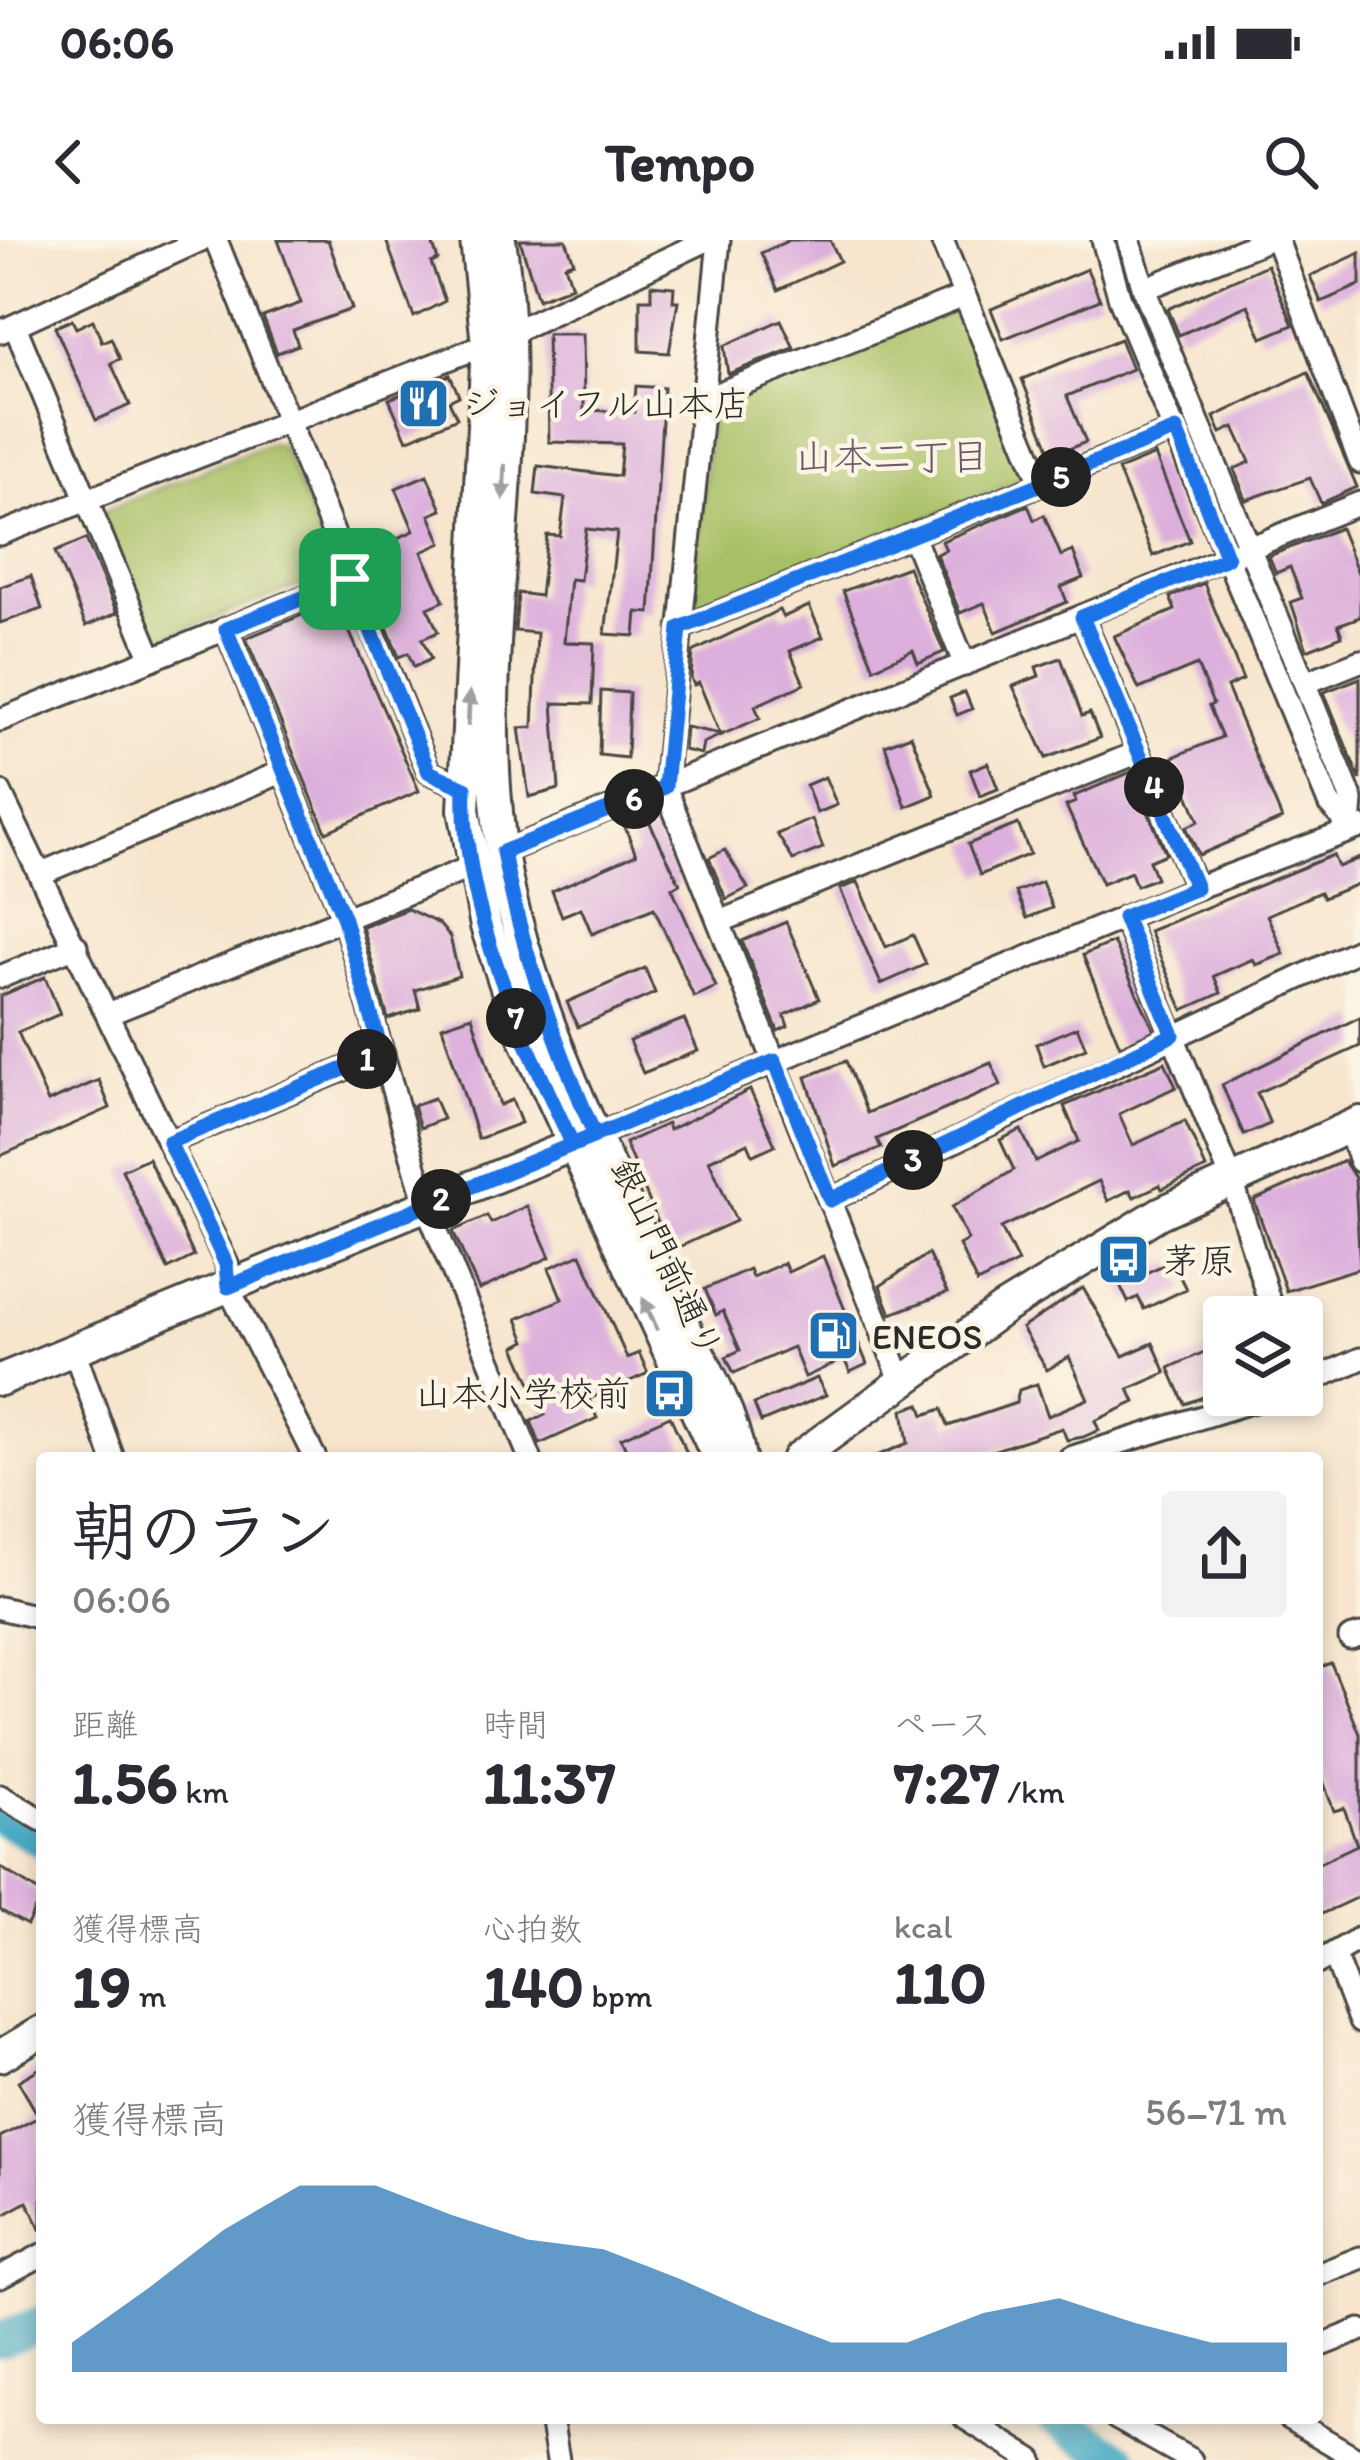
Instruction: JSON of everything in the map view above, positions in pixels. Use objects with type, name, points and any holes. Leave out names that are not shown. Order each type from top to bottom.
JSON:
[{"type":"street","points":[[152,659],[8,329],[201,240]]},
{"type":"street","points":[[216,240],[429,772],[465,788]]},
{"type":"street","name":"銀山門前通り","points":[[476,240],[498,338],[465,788],[486,926],[518,1024],[584,1140],[737,1452]]},
{"type":"street","name":"銀山門前通り","points":[[500,240],[494,800],[513,910],[584,1140],[715,1452]]},
{"type":"street","points":[[0,534],[498,338],[707,240]]},
{"type":"street","points":[[719,240],[665,787],[901,1380]]},
{"type":"street","points":[[942,240],[1042,485]]},
{"type":"street","points":[[1103,240],[1120,298],[1329,802],[1356,823]]},
{"type":"street","points":[[1129,240],[1144,289],[1352,800],[1356,823]]},
{"type":"street","points":[[1144,289],[1267,240]]},
{"type":"street","points":[[1277,240],[1360,462]]},
{"type":"street","points":[[702,400],[964,296]]},
{"type":"street","points":[[680,628],[1176,430]]},
{"type":"street","points":[[503,852],[1360,503]]},
{"type":"street","points":[[913,536],[965,665]]},
{"type":"street","points":[[0,720],[350,579]]},
{"type":"street","points":[[1082,617],[1196,888]]},
{"type":"street","points":[[226,629],[344,919],[426,1205],[528,1452]]},
{"type":"street","points":[[1305,683],[1360,661]]},
{"type":"street","points":[[719,922],[1139,752]]},
{"type":"street","points":[[42,873],[284,771]]},
{"type":"street","points":[[0,792],[226,1264],[228,1287],[313,1452]]},
{"type":"street","points":[[0,1380],[1356,823]]},
{"type":"street","points":[[108,1014],[474,866]]},
{"type":"street","points":[[1124,917],[1232,1180],[1268,1296]]},
{"type":"street","points":[[0,977],[76,946]]},
{"type":"street","points":[[830,1200],[1360,949]]},
{"type":"street","points":[[169,1142],[382,1053]]},
{"type":"street","points":[[806,1452],[1003,1309],[1160,1213],[1354,1125],[1360,1161]]},
{"type":"street","points":[[74,1350],[111,1452]]},
{"type":"street","points":[[1323,1376],[1360,1359]]},
{"type":"street","points":[[1089,1452],[1205,1416]]},
{"type":"street","points":[[0,1608],[36,1617]]},
{"type":"street","points":[[0,1796],[36,1812]]},
{"type":"street","points":[[1360,1938],[1326,1960],[1360,2022]]},
{"type":"street","points":[[0,2056],[36,2035]]},
{"type":"street","points":[[0,2277],[36,2257]]},
{"type":"street","points":[[1323,2273],[1360,2258]]},
{"type":"street","points":[[1323,2345],[1360,2330]]},
{"type":"street","points":[[552,2424],[558,2460]]},
{"type":"street","points":[[975,2424],[1032,2460]]},
{"type":"street","points":[[1135,2424],[1191,2460]]},
{"type":"street","points":[[1298,2424],[1359,2460]]},
{"type":"green space","points":[[952,308],[962,311],[1027,471],[1023,480],[698,612],[691,607],[711,411],[722,402]]},
{"type":"green space","points":[[270,443],[282,446],[333,567],[329,574],[152,642],[99,513]]},
{"type":"building","points":[[278,240],[328,240],[352,309],[293,330],[298,345],[277,353],[263,317],[301,303]]},
{"type":"building","points":[[386,240],[431,240],[438,260],[431,263],[445,301],[414,317]]},
{"type":"building","points":[[520,240],[566,240],[574,262],[565,265],[572,286],[538,299]]},
{"type":"building","points":[[790,240],[830,240],[840,261],[778,290],[761,253]]},
{"type":"building","points":[[1360,253],[1360,285],[1321,302],[1310,276]]},
{"type":"building","points":[[1267,265],[1293,325],[1262,338],[1248,305],[1179,335],[1168,309]]},
{"type":"building","points":[[1087,269],[1100,300],[1003,339],[991,309]]},
{"type":"building","points":[[651,285],[674,287],[673,301],[678,301],[669,353],[640,351],[640,299],[651,299]]},
{"type":"building","points":[[72,320],[76,328],[93,320],[102,342],[111,338],[120,359],[111,363],[130,405],[96,420],[55,327]]},
{"type":"building","points":[[781,320],[794,348],[728,374],[724,346]]},
{"type":"building","points":[[547,334],[583,334],[584,410],[634,412],[636,386],[664,388],[650,613],[637,612],[635,636],[605,634],[617,532],[586,529],[580,580],[570,579],[564,642],[594,643],[592,704],[553,703],[559,789],[529,797],[519,728],[533,727],[537,633],[515,631],[518,593],[540,596],[547,535],[560,536],[565,498],[535,494],[538,466],[619,476],[622,444],[549,442]]},
{"type":"building","points":[[1120,339],[1132,369],[1067,396],[1086,442],[1052,456],[1022,379]]},
{"type":"building","points":[[1308,372],[1357,487],[1321,503],[1310,478],[1246,500],[1234,469],[1250,462],[1234,427],[1221,433],[1214,417]]},
{"type":"building","points":[[450,375],[459,396],[449,401],[457,418],[407,440],[389,399]]},
{"type":"building","points":[[1155,455],[1190,541],[1153,556],[1118,470]]},
{"type":"building","points":[[427,475],[442,510],[430,515],[442,543],[422,552],[444,601],[428,608],[438,632],[422,639],[431,659],[414,667],[408,653],[399,657],[358,555],[414,531],[396,488]]},
{"type":"building","points":[[1028,505],[1034,520],[1044,515],[1061,556],[1073,551],[1083,578],[1061,587],[1067,602],[996,632],[984,603],[960,613],[936,554],[946,550],[942,541]]},
{"type":"building","points":[[1340,528],[1360,578],[1360,617],[1338,625],[1342,636],[1307,650],[1291,602],[1302,598],[1290,567],[1276,573],[1269,556]]},
{"type":"building","points":[[86,539],[117,613],[86,626],[55,552]]},
{"type":"building","points":[[908,567],[944,652],[918,663],[913,650],[874,668],[843,591]]},
{"type":"building","points":[[31,576],[42,609],[0,623],[0,587]]},
{"type":"building","points":[[1204,583],[1243,680],[1227,687],[1282,819],[1199,855],[1186,827],[1199,821],[1173,757],[1222,737],[1209,706],[1213,704],[1197,665],[1139,689],[1114,636],[1175,610],[1170,597]]},
{"type":"building","points":[[336,601],[419,791],[326,832],[246,638]]},
{"type":"building","points":[[809,606],[823,637],[790,651],[804,684],[755,706],[760,718],[703,743],[701,754],[684,750],[686,727],[720,734],[699,683],[694,685],[691,678],[693,652],[779,610],[783,617]]},
{"type":"building","points":[[1061,658],[1082,716],[1090,713],[1100,738],[1046,758],[1013,686],[1039,676],[1036,667]]},
{"type":"building","points":[[1360,678],[1360,780],[1324,692]]},
{"type":"building","points":[[601,691],[629,693],[627,758],[599,755]]},
{"type":"building","points":[[965,692],[972,709],[957,715],[950,698]]},
{"type":"building","points":[[911,735],[935,795],[906,807],[885,745]]},
{"type":"building","points":[[988,763],[998,789],[980,796],[970,770]]},
{"type":"building","points":[[1131,772],[1166,854],[1149,861],[1156,878],[1136,886],[1131,872],[1102,884],[1066,806],[1076,802],[1074,796]]},
{"type":"building","points":[[825,777],[837,805],[817,813],[806,785]]},
{"type":"building","points":[[644,811],[680,884],[672,888],[716,987],[694,997],[654,908],[592,934],[581,908],[562,916],[552,891],[636,854],[622,820]]},
{"type":"building","points":[[812,819],[823,848],[793,860],[777,834]]},
{"type":"building","points":[[1018,824],[1030,854],[980,875],[968,844]]},
{"type":"building","points":[[725,850],[748,888],[726,899],[709,858]]},
{"type":"building","points":[[1333,855],[1338,867],[1360,858],[1360,883],[1323,898],[1320,892],[1267,915],[1284,954],[1256,965],[1253,959],[1214,976],[1221,993],[1183,1010],[1149,931]]},
{"type":"building","points":[[858,882],[886,947],[913,935],[926,964],[881,984],[840,889]]},
{"type":"building","points":[[1042,882],[1052,908],[1027,918],[1016,892]]},
{"type":"building","points":[[408,909],[439,924],[450,937],[459,976],[415,990],[420,1009],[388,1019],[362,927]]},
{"type":"building","points":[[786,922],[819,999],[784,1015],[788,1026],[778,1031],[742,941]]},
{"type":"building","points":[[1113,942],[1154,1030],[1120,1046],[1083,955]]},
{"type":"building","points":[[645,968],[655,993],[578,1027],[567,1002]]},
{"type":"building","points":[[45,977],[60,1014],[18,1032],[48,1102],[99,1080],[110,1108],[0,1156],[0,996]]},
{"type":"building","points":[[472,1016],[500,1105],[512,1100],[521,1123],[478,1139],[442,1026]]},
{"type":"building","points":[[1360,1017],[1360,1046],[1257,1093],[1270,1124],[1244,1135],[1222,1085]]},
{"type":"building","points":[[684,1019],[698,1051],[643,1073],[629,1041]]},
{"type":"building","points":[[1077,1027],[1086,1048],[1044,1066],[1036,1044]]},
{"type":"building","points":[[846,1061],[867,1113],[991,1063],[1001,1085],[877,1139],[881,1148],[835,1166],[806,1077]]},
{"type":"building","points":[[1165,1062],[1176,1087],[1119,1114],[1133,1145],[1185,1121],[1206,1168],[1162,1189],[1160,1185],[1134,1197],[1130,1190],[1108,1201],[1099,1181],[1001,1228],[1018,1262],[977,1283],[959,1245],[968,1240],[952,1207],[1014,1170],[1000,1140],[1021,1130],[1036,1162],[1079,1141],[1064,1106]]},
{"type":"building","points":[[750,1090],[775,1145],[753,1155],[748,1143],[709,1160],[736,1221],[670,1251],[625,1143],[667,1124],[669,1130]]},
{"type":"building","points":[[434,1098],[443,1119],[420,1128],[413,1106]]},
{"type":"building","points":[[148,1158],[194,1256],[168,1269],[122,1170]]},
{"type":"building","points":[[1344,1161],[1355,1178],[1360,1268],[1286,1291],[1254,1200]]},
{"type":"building","points":[[527,1206],[550,1257],[479,1290],[453,1231],[487,1216],[491,1223]]},
{"type":"building","points":[[581,1254],[627,1358],[639,1353],[648,1373],[589,1399],[597,1418],[540,1444],[531,1421],[545,1415],[515,1347],[526,1341],[517,1319],[562,1299],[549,1268]]},
{"type":"building","points":[[928,1254],[947,1293],[891,1314],[880,1286]]},
{"type":"building","points":[[823,1256],[867,1364],[850,1372],[844,1359],[805,1377],[793,1347],[734,1373],[726,1357],[740,1350],[723,1311],[716,1315],[705,1289],[749,1269],[752,1277],[784,1263],[788,1272]]},
{"type":"building","points":[[1172,1261],[1186,1289],[1144,1309],[1138,1297],[1128,1302],[1120,1285]]},
{"type":"building","points":[[1083,1288],[1123,1356],[1153,1343],[1166,1373],[1129,1389],[1135,1402],[1095,1421],[1099,1430],[1083,1437],[1067,1440],[1062,1428],[989,1452],[886,1452],[908,1443],[903,1410],[920,1404],[924,1415],[942,1409],[948,1426],[1016,1403],[1019,1390],[1037,1384],[1048,1416],[1088,1399],[1069,1357],[1047,1370],[1022,1328]]},
{"type":"building","points":[[1203,1353],[1203,1397],[1185,1404],[1169,1368]]},
{"type":"building","points":[[817,1378],[826,1395],[761,1422],[754,1404]]},
{"type":"building","points":[[670,1416],[686,1452],[627,1452],[621,1438]]},
{"type":"building","points":[[1331,1663],[1360,1734],[1360,1896],[1323,1913],[1323,1861],[1357,1845],[1344,1808],[1334,1811],[1323,1781],[1323,1666]]},
{"type":"building","points":[[0,1867],[36,1890],[36,1906],[27,1925],[0,1910]]},
{"type":"building","points":[[36,2070],[36,2112],[18,2081]]},
{"type":"building","points":[[36,2119],[36,2219],[27,2202],[0,2217],[0,2137]]},
{"type":"waterway","points":[[1117,240],[1133,293],[1320,749]]},
{"type":"waterway","points":[[0,1816],[36,1837]]},
{"type":"waterway","points":[[0,2340],[36,2325]]},
{"type":"waterway","points":[[1063,2424],[1122,2460]]},
{"type":"place","name":"ジョイフル山本店","points":[[424,403]]},
{"type":"place","name":"茅原","points":[[1124,1260]]},
{"type":"place","name":"ENEOS","points":[[833,1336]]},
{"type":"place","name":"山本小学校前","points":[[670,1393]]},
{"type":"district","name":"山本二丁目","points":[[892,456]]},
{"type":"route","points":[[350,579],[226,629],[344,919],[382,1053],[169,1142],[226,1264],[228,1287],[573,1145],[775,1061],[830,1200],[1173,1035],[1124,917],[1196,888],[1082,617],[1227,558],[1176,430],[680,628],[665,787],[503,852],[513,910],[547,1018],[595,1136],[573,1145],[518,1024],[486,926],[464,810],[465,788],[442,782],[429,772],[350,579]]}]
